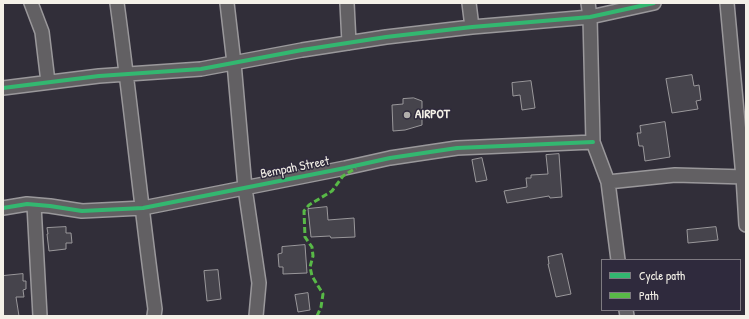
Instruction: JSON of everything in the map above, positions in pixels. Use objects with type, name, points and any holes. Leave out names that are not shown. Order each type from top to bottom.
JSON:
[{"type":"street","points":[[30,3],[42,32],[48,82]]},
{"type":"street","points":[[117,3],[155,309],[154,316]]},
{"type":"street","points":[[226,3],[234,63],[245,188],[259,283],[256,316]]},
{"type":"street","points":[[347,3],[349,43]]},
{"type":"street","points":[[469,3],[472,27]]},
{"type":"street","points":[[588,3],[590,17],[593,142],[608,182],[618,259]]},
{"type":"street","points":[[3,88],[127,74],[201,69],[302,50],[349,43],[472,27],[590,17],[654,3]]},
{"type":"street","points":[[727,3],[745,177],[746,225]]},
{"type":"street","name":"Bempah Street","points":[[3,208],[26,204],[82,211],[143,208],[390,158],[457,148],[593,142]]},
{"type":"street","points":[[608,182],[675,175],[745,177]]},
{"type":"street","points":[[34,205],[40,316]]},
{"type":"building","points":[[692,75],[694,86],[699,85],[701,100],[696,101],[698,109],[672,113],[666,79]]},
{"type":"building","points":[[531,81],[535,108],[522,110],[520,95],[513,96],[512,83]]},
{"type":"building","name":"AIRPOT","points":[[414,98],[422,101],[422,125],[405,130],[393,131],[392,105],[403,104],[403,99]]},
{"type":"building","points":[[665,122],[670,157],[645,161],[643,146],[639,146],[637,133],[641,133],[640,126]]},
{"type":"building","points":[[559,154],[562,197],[550,198],[549,196],[507,203],[504,191],[527,187],[526,178],[531,178],[531,175],[548,174],[546,155]]},
{"type":"building","points":[[482,158],[487,180],[476,182],[472,160]]},
{"type":"building","points":[[327,207],[328,220],[354,218],[355,237],[311,237],[308,209]]},
{"type":"building","points":[[66,227],[66,233],[71,233],[72,243],[66,243],[66,249],[49,251],[47,228]]},
{"type":"building","points":[[716,227],[718,240],[688,243],[687,230]]},
{"type":"building","points":[[305,245],[307,273],[283,274],[283,267],[279,267],[278,254],[282,253],[282,247]]},
{"type":"building","points":[[562,254],[571,294],[556,297],[548,264],[548,257]]},
{"type":"building","points":[[218,270],[221,299],[207,301],[204,271]]},
{"type":"building","points":[[23,274],[23,281],[26,281],[26,289],[23,290],[24,297],[16,297],[19,316],[3,316],[3,276]]},
{"type":"building","points":[[308,293],[310,310],[298,312],[295,295]]},
{"type":"marked path","points":[[317,316],[321,307],[323,294],[312,276],[310,267],[313,256],[312,247],[305,237],[304,211],[309,205],[332,191],[343,176],[356,168]]},
{"type":"cycle path","points":[[3,88],[99,76],[201,69],[302,50],[386,37],[472,27],[590,17],[654,3]]},
{"type":"cycle path","points":[[3,208],[27,204],[82,211],[143,208],[390,158],[457,148],[593,142]]},
{"type":"place","name":"AIRPOT","points":[[407,115]]}]
